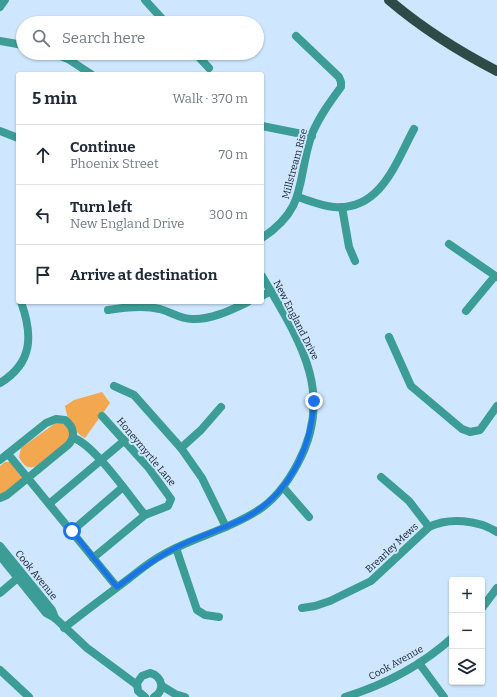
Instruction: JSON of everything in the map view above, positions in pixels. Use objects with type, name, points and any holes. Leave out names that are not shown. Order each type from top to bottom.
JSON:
[{"type":"main road","points":[[390,0],[408,17],[446,43],[497,72]]},
{"type":"main road","points":[[399,0],[443,34],[497,65]]},
{"type":"street","points":[[0,7],[5,0]]},
{"type":"street","points":[[145,0],[160,16]]},
{"type":"street","name":"Millstream Rise","points":[[264,236],[285,219],[298,197],[312,136],[321,116],[340,87],[341,82],[339,77],[296,36]]},
{"type":"street","points":[[2,43],[16,44]]},
{"type":"street","points":[[70,60],[88,72]]},
{"type":"street","points":[[202,60],[209,68]]},
{"type":"street","points":[[264,126],[312,136]]},
{"type":"street","points":[[298,197],[325,206],[342,208],[358,204],[380,190],[390,178],[414,129]]},
{"type":"street","points":[[0,130],[16,137]]},
{"type":"street","points":[[342,208],[349,247],[354,261]]},
{"type":"street","points":[[449,244],[496,276],[466,311]]},
{"type":"street","name":"New England Drive","points":[[64,628],[154,559],[226,527],[258,510],[270,501],[283,487],[294,471],[306,446],[313,418],[313,382],[308,362],[264,279]]},
{"type":"street","points":[[264,295],[271,291]]},
{"type":"street","points":[[0,383],[17,370],[28,347],[27,324],[22,304]]},
{"type":"street","points":[[108,310],[140,306],[163,306],[180,317],[198,319],[222,313],[243,304]]},
{"type":"street","points":[[389,337],[411,386],[462,429],[470,432],[480,430],[497,406]]},
{"type":"street","points":[[114,386],[134,395],[181,448],[202,478],[226,527]]},
{"type":"street","points":[[181,448],[201,430],[221,407]]},
{"type":"street","name":"Honeymyrtle Lane","points":[[93,558],[144,516],[166,507],[170,502],[170,497],[125,440],[102,416]]},
{"type":"street","points":[[0,460],[46,423],[56,419],[68,422],[73,431],[73,438],[68,445],[7,495],[0,498]]},
{"type":"street","points":[[73,438],[82,441],[100,460],[123,487],[144,516]]},
{"type":"street","points":[[49,504],[125,440]]},
{"type":"street","points":[[8,454],[117,587]]},
{"type":"street","points":[[381,477],[409,501],[428,527]]},
{"type":"street","points":[[72,531],[123,487]]},
{"type":"street","points":[[283,487],[309,517]]},
{"type":"street","name":"Brearley Mews","points":[[302,608],[315,606],[330,601],[371,581],[428,527],[442,522],[466,522],[483,525],[497,532]]},
{"type":"street","name":"Cook Avenue","points":[[0,546],[20,576]]},
{"type":"street","points":[[176,548],[197,610],[205,615],[219,617]]},
{"type":"street","name":"Cook Avenue","points":[[0,556],[52,610],[55,618],[64,628],[87,648],[117,670],[140,693]]},
{"type":"street","points":[[0,593],[20,576]]},
{"type":"street","points":[[485,604],[497,588]]},
{"type":"street","points":[[483,613],[497,595]]},
{"type":"street","name":"Cook Avenue","points":[[421,664],[449,641]]},
{"type":"street","name":"Cook Avenue","points":[[345,697],[356,696],[421,664],[449,646]]},
{"type":"street","points":[[421,664],[444,697]]},
{"type":"street","points":[[0,670],[29,697]]},
{"type":"street","name":"Cook Avenue","points":[[117,670],[142,676],[148,673],[155,674],[160,679],[162,686]]},
{"type":"street","points":[[140,693],[142,676]]},
{"type":"street","points":[[166,697],[155,696],[162,686],[174,694],[185,697]]},
{"type":"shaded area","points":[[102,392],[110,403],[85,438],[71,425],[65,406],[74,400]]},
{"type":"shaded area","points":[[57,422],[66,425],[70,432],[71,438],[37,466],[26,466],[19,457],[21,448]]},
{"type":"shaded area","points":[[5,462],[11,462],[19,469],[22,478],[9,492],[0,495],[0,466]]},
{"type":"route","points":[[72,531],[117,587],[154,559],[188,541],[226,527],[245,518],[270,501],[283,487],[294,471],[304,452],[313,418],[314,401]]}]
